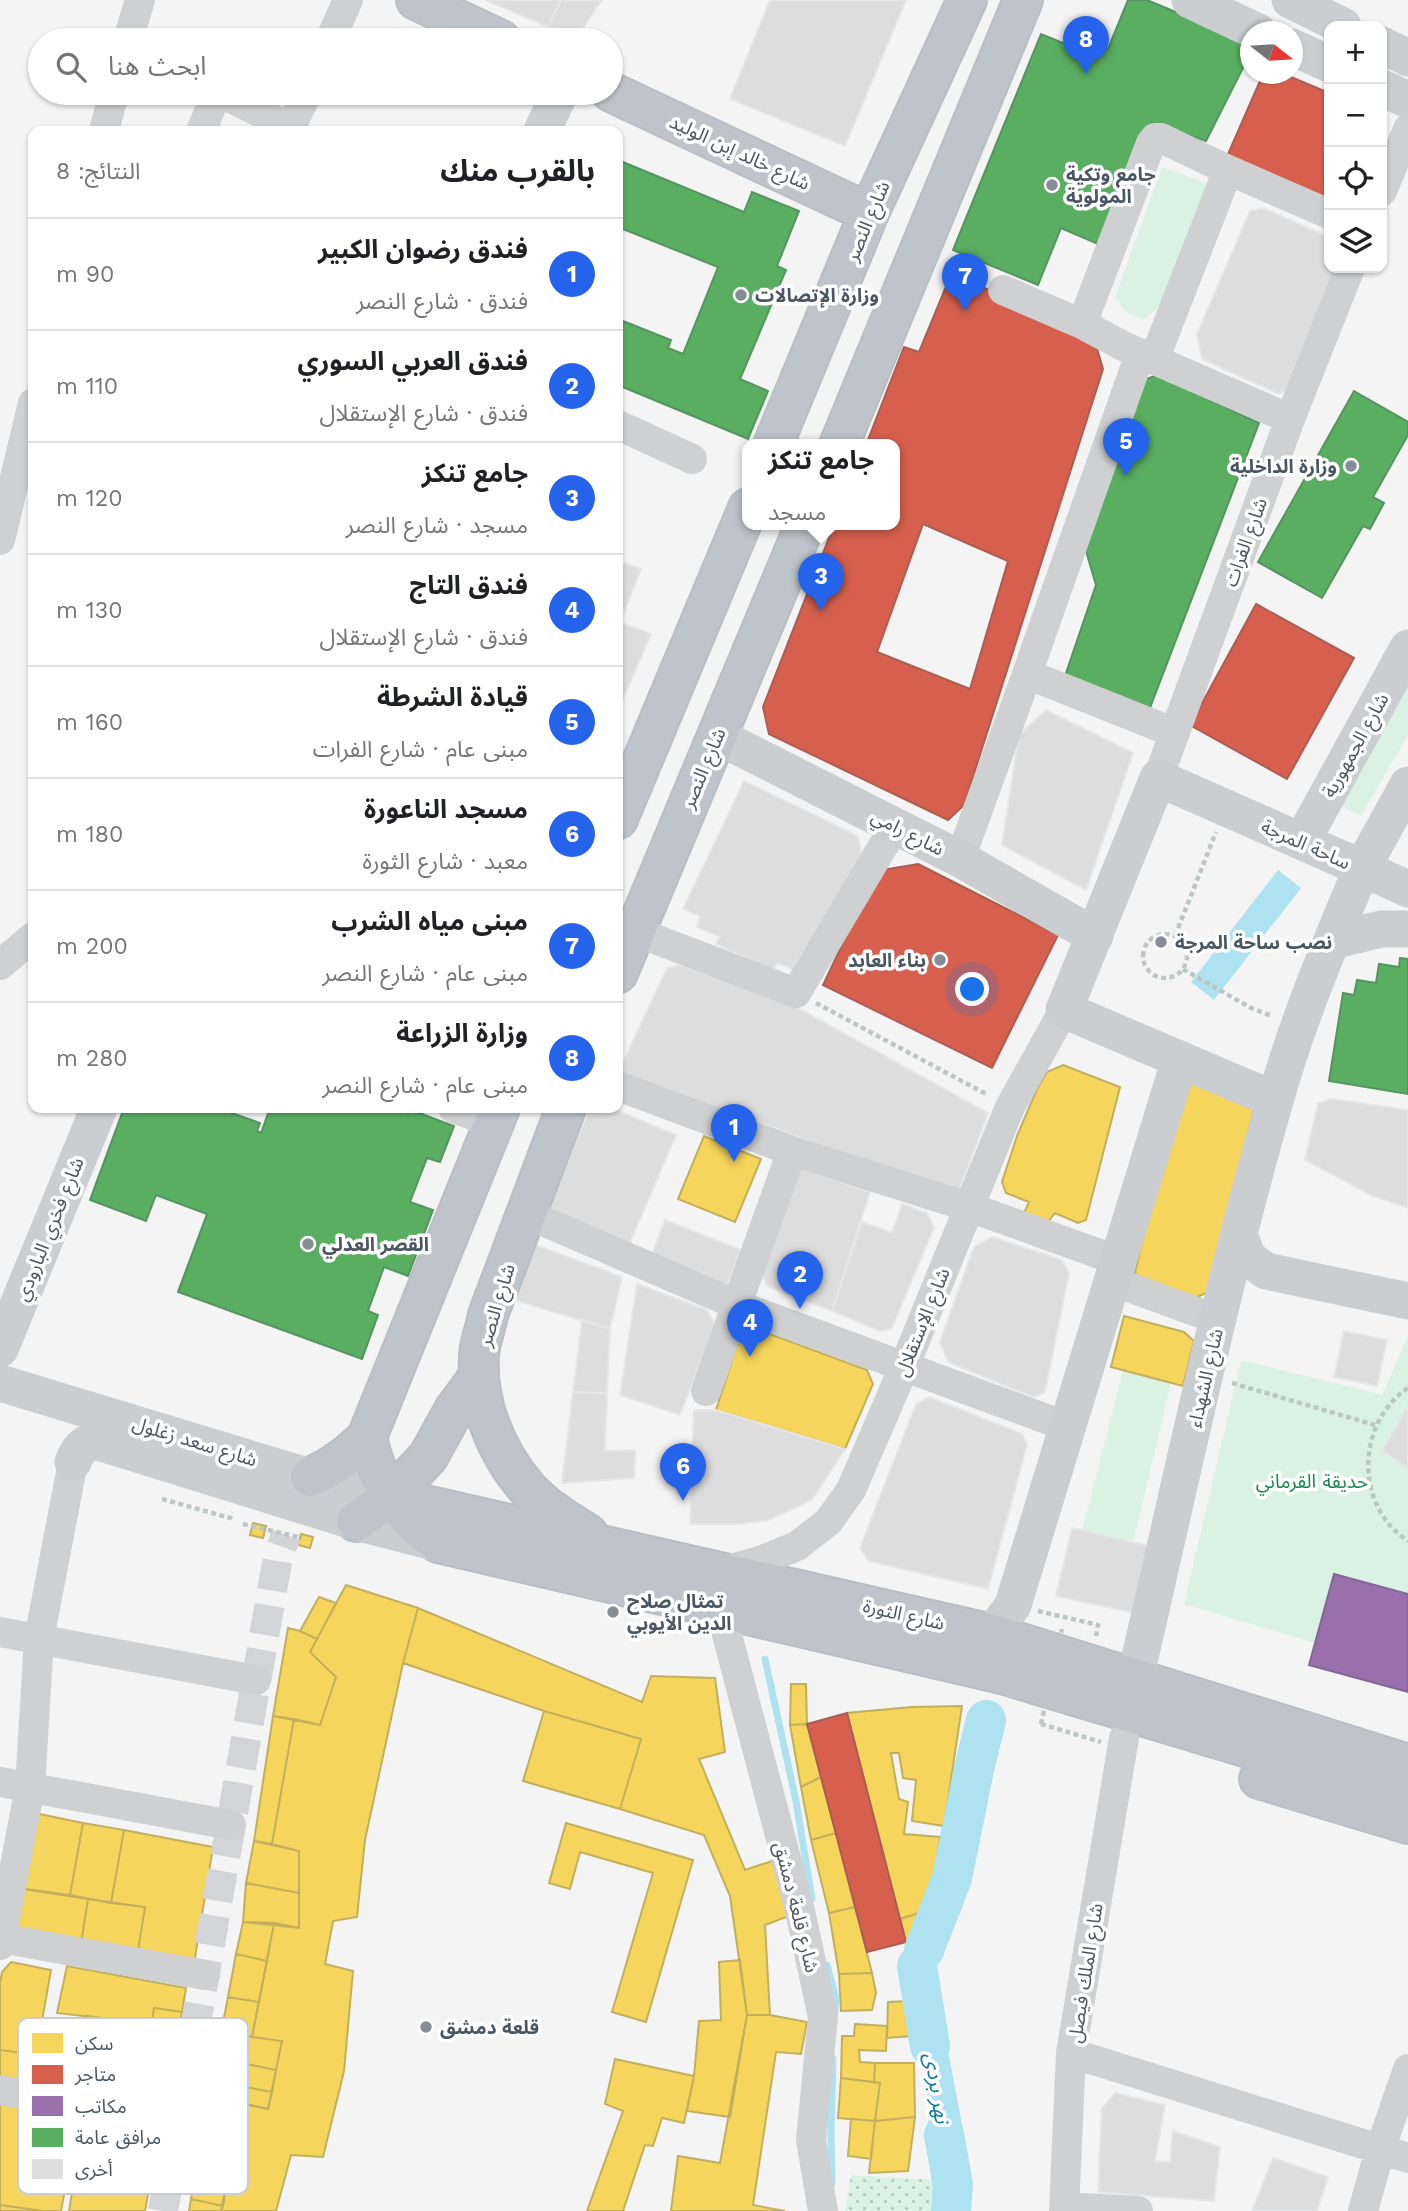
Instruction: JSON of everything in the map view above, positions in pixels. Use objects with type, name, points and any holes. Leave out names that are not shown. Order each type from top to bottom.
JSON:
[{"type":"highway","points":[[415,0],[475,28]]},
{"type":"highway","name":"شارع النصر","points":[[775,439],[869,213],[967,0]]},
{"type":"highway","points":[[841,439],[1023,0]]},
{"type":"highway","points":[[941,57],[963,57],[981,70],[989,81]]},
{"type":"highway","name":"شارع خالد إبن الوليد","points":[[623,98],[869,213]]},
{"type":"highway","points":[[623,806],[742,520]]},
{"type":"highway","name":"شارع النصر","points":[[623,960],[803,530]]},
{"type":"highway","points":[[310,1476],[351,1454],[367,1437],[499,1113],[526,1129],[539,1130],[552,1127],[564,1113]]},
{"type":"highway","name":"شارع النصر","points":[[564,1113],[488,1315],[480,1347],[479,1376],[488,1420],[504,1457],[528,1489],[559,1516],[604,1545]]},
{"type":"highway","points":[[356,1522],[390,1497],[428,1457],[454,1410],[479,1376]]},
{"type":"highway","points":[[367,1437],[377,1453],[393,1462],[411,1464],[428,1457]]},
{"type":"highway","points":[[367,1437],[371,1457],[390,1497],[404,1515],[438,1543]]},
{"type":"highway","name":"شارع الثورة","points":[[390,1497],[604,1545],[720,1590]]},
{"type":"highway","name":"شارع الثورة","points":[[438,1543],[720,1590],[1004,1650],[1408,1764]]},
{"type":"highway","points":[[1408,1738],[1067,1637],[1051,1636],[1004,1650],[1015,1690],[1033,1702],[1124,1738],[1408,1824]]},
{"type":"highway","name":"شارع الثورة","points":[[1004,1650],[1408,1796]]},
{"type":"main road","points":[[1190,0],[1240,24]]},
{"type":"main road","points":[[1290,0],[1333,21]]},
{"type":"main road","points":[[1387,48],[1408,58]]},
{"type":"main road","points":[[1303,52],[1324,62]]},
{"type":"main road","points":[[1387,90],[1408,100]]},
{"type":"main road","points":[[544,126],[554,105]]},
{"type":"main road","name":"شارع الجمهورية","points":[[1302,841],[1408,648]]},
{"type":"main road","name":"شارع رامي","points":[[717,736],[960,859],[1096,936]]},
{"type":"main road","points":[[1158,778],[1064,1010],[1275,1100]]},
{"type":"main road","name":"ساحة المرجة","points":[[1158,778],[1362,868],[1332,941],[1275,1100]]},
{"type":"main road","points":[[1408,785],[1362,868],[1408,889]]},
{"type":"main road","points":[[1332,941],[1381,929],[1408,929]]},
{"type":"main road","points":[[1004,1650],[1013,1605],[1180,1059]]},
{"type":"main road","name":"شارع الشهداء","points":[[1140,1657],[1221,1309],[1275,1100]]},
{"type":"main road","name":"شارع فخري البارودي","points":[[0,1349],[97,1113]]},
{"type":"main road","points":[[1240,1237],[1248,1258],[1266,1271],[1408,1300]]},
{"type":"main road","points":[[1221,1309],[1241,1290],[1260,1290],[1408,1320]]},
{"type":"main road","name":"شارع سعد زغلول","points":[[0,1383],[310,1476],[390,1497]]},
{"type":"main road","points":[[73,1462],[78,1450],[85,1443],[102,1443],[356,1522],[438,1543]]},
{"type":"street","points":[[132,28],[140,0]]},
{"type":"street","points":[[335,28],[348,0]]},
{"type":"street","points":[[105,126],[111,105]]},
{"type":"street","points":[[203,126],[213,105]]},
{"type":"street","points":[[242,105],[282,126]]},
{"type":"street","points":[[292,126],[301,105]]},
{"type":"street","points":[[1387,179],[1408,129]]},
{"type":"street","points":[[1082,324],[1155,138],[1161,138],[1324,212]]},
{"type":"street","points":[[960,859],[1147,357],[1228,170]]},
{"type":"street","name":"شارع الفرات","points":[[1158,778],[1290,419],[1348,273]]},
{"type":"street","points":[[1003,290],[1290,419]]},
{"type":"street","points":[[0,540],[28,424]]},
{"type":"street","points":[[623,427],[692,459]]},
{"type":"street","points":[[1027,674],[1175,733]]},
{"type":"street","points":[[634,931],[796,993],[895,826]]},
{"type":"street","points":[[0,965],[28,941]]},
{"type":"street","name":"شارع الإستقلال","points":[[720,1590],[760,1561],[797,1546],[828,1522],[850,1490],[904,1367],[1010,1107],[1064,1010]]},
{"type":"street","points":[[623,1088],[792,1151],[969,1207],[1116,1271],[1221,1309]]},
{"type":"street","points":[[706,1391],[792,1151]]},
{"type":"street","points":[[527,1214],[737,1305],[1068,1427]]},
{"type":"street","points":[[73,1462],[39,1639],[30,1787],[0,1940],[205,1975]]},
{"type":"street","name":"شارع قلعة دمشق","points":[[720,1590],[800,1911],[823,2017],[811,2140],[823,2211]]},
{"type":"street","points":[[0,1632],[256,1680]]},
{"type":"street","name":"شارع الملك فيصل","points":[[1064,2209],[1071,2053],[1124,1738]]},
{"type":"street","points":[[0,1782],[231,1825]]},
{"type":"street","points":[[1071,2053],[1394,2154]]},
{"type":"street","points":[[1363,2211],[1394,2154],[1408,2069]]},
{"type":"street","points":[[0,2090],[18,2093]]},
{"type":"street","points":[[1064,2209],[1138,2211]]},
{"type":"path","points":[[919,251],[1003,290]]},
{"type":"path","points":[[1175,936],[1225,808]]},
{"type":"path","points":[[1167,934],[1175,936],[1185,947],[1187,962],[1183,969],[1170,979],[1161,979],[1146,970],[1142,954],[1150,939],[1167,934]]},
{"type":"path","points":[[1183,969],[1251,1007]]},
{"type":"path","points":[[796,993],[1010,1107]]},
{"type":"path","points":[[1206,1375],[1376,1425]]},
{"type":"path","points":[[1408,1388],[1394,1397],[1376,1425],[1367,1474],[1378,1510],[1399,1535],[1408,1541]]},
{"type":"path","points":[[162,1499],[230,1518],[232,1511]]},
{"type":"path","points":[[243,1524],[306,1539]]},
{"type":"path","points":[[1062,1617],[1098,1625],[1096,1636],[1085,1633]]},
{"type":"path","points":[[1073,1631],[1062,1629],[1041,1724],[1076,1734]]},
{"type":"green space","points":[[1162,167],[1211,185],[1170,297],[1143,320],[1126,312],[1115,297]]},
{"type":"green space","points":[[1408,675],[1408,735],[1361,816],[1336,804]]},
{"type":"green space","name":"حديقة القرماني","points":[[1408,1336],[1408,1594],[1334,1574],[1315,1643],[1184,1604],[1241,1360],[1382,1395]]},
{"type":"green space","points":[[1123,1370],[1171,1383],[1133,1543],[1082,1531]]},
{"type":"green space","points":[[851,2175],[936,2180],[940,2211],[845,2211]]},
{"type":"water","points":[[1278,870],[1301,888],[1214,1000],[1191,982]]},
{"type":"water","points":[[922,1993],[938,1998],[968,2156],[970,2211],[951,2211],[953,2185],[929,2129]]},
{"type":"building: سكن","points":[[1063,1065],[1120,1087],[1086,1220],[1078,1223],[1055,1213],[1047,1223],[1024,1213],[1029,1202],[1006,1193],[1002,1182],[1017,1136],[1037,1089],[1047,1072]]},
{"type":"building: سكن","points":[[1179,1081],[1247,1094],[1254,1108],[1211,1291],[1195,1298],[1145,1284],[1135,1273]]},
{"type":"building: سكن","points":[[704,1136],[761,1159],[735,1222],[678,1199]]},
{"type":"building: سكن","points":[[1124,1316],[1184,1332],[1194,1341],[1183,1386],[1111,1367]]},
{"type":"building: سكن","points":[[759,1330],[867,1370],[873,1384],[845,1449],[716,1410],[741,1333]]},
{"type":"building: سكن","points":[[253,1523],[266,1526],[263,1538],[250,1535]]},
{"type":"building: سكن","points":[[301,1534],[313,1537],[310,1548],[298,1545]]},
{"type":"building: سكن","points":[[346,1585],[418,1608],[403,1663],[365,1840],[357,1917],[333,1921],[325,1964],[353,1971],[344,2071],[323,2157],[291,2155],[276,2211],[221,2211],[224,2194],[248,2194],[248,2104],[268,2109],[282,2041],[252,2037],[274,1923],[299,1928],[299,1851],[272,1844],[294,1719],[320,1725],[336,1677],[310,1652]]},
{"type":"building: سكن","points":[[319,1597],[336,1603],[317,1639],[300,1631]]},
{"type":"building: سكن","points":[[418,1608],[642,1702],[651,1676],[715,1678],[725,1752],[699,1759],[745,1870],[772,1861],[789,1916],[765,1925],[770,2015],[747,2015],[730,1896],[704,1835],[620,1809],[641,1739],[544,1711],[403,1663]]},
{"type":"building: سكن","points":[[288,1628],[317,1639],[310,1652],[336,1677],[320,1725],[273,1716]]},
{"type":"building: سكن","points":[[791,1684],[806,1684],[807,1724],[790,1725]]},
{"type":"building: سكن","points":[[962,1706],[944,1826],[912,1821],[916,1780],[903,1778],[899,1753],[891,1753],[899,1799],[908,1802],[904,1834],[940,1837],[934,1881],[925,1911],[900,1919],[847,1713]]},
{"type":"building: سكن","points":[[544,1711],[641,1739],[620,1809],[523,1781]]},
{"type":"building: سكن","points":[[273,1716],[294,1719],[272,1844],[254,1841]]},
{"type":"building: سكن","points":[[807,1724],[821,1777],[801,1787],[790,1725]]},
{"type":"building: سكن","points":[[821,1777],[836,1833],[811,1840],[801,1787]]},
{"type":"building: سكن","points":[[30,1812],[83,1823],[70,1895],[17,1888]]},
{"type":"building: سكن","points":[[83,1823],[124,1830],[111,1903],[70,1895]]},
{"type":"building: سكن","points":[[566,1823],[693,1860],[646,2022],[612,2012],[653,1873],[580,1852],[570,1889],[549,1883]]},
{"type":"building: سكن","points":[[124,1830],[213,1847],[194,1964],[137,1957],[145,1907],[111,1903]]},
{"type":"building: سكن","points":[[836,1833],[855,1907],[829,1913],[811,1840]]},
{"type":"building: سكن","points":[[254,1841],[299,1851],[299,1893],[246,1883]]},
{"type":"building: سكن","points":[[246,1883],[299,1893],[299,1928],[243,1922]]},
{"type":"building: سكن","points":[[17,1888],[88,1899],[80,1950],[8,1932]]},
{"type":"building: سكن","points":[[88,1899],[145,1907],[137,1957],[80,1950]]},
{"type":"building: سكن","points":[[855,1907],[872,1973],[839,1974],[829,1913]]},
{"type":"building: سكن","points":[[925,1911],[923,1930],[906,1942],[900,1919]]},
{"type":"building: سكن","points":[[243,1922],[274,1923],[267,1961],[236,1954]]},
{"type":"building: سكن","points":[[236,1954],[267,1961],[259,2002],[228,1997]]},
{"type":"building: سكن","points":[[740,1960],[747,2015],[730,2117],[687,2111],[694,2076],[699,2021],[721,2020],[719,1962]]},
{"type":"building: سكن","points":[[11,1962],[51,1970],[43,2018],[18,2018],[18,2052],[0,2050],[2,1972]]},
{"type":"building: سكن","points":[[67,1966],[186,1988],[182,2012],[154,2008],[153,2018],[100,2018],[57,2013]]},
{"type":"building: سكن","points":[[872,1973],[876,1993],[872,2010],[841,2011],[839,1974]]},
{"type":"building: سكن","points":[[228,1997],[259,2002],[252,2037],[248,2036],[248,2018],[224,2018]]},
{"type":"building: سكن","points":[[910,2001],[912,2036],[887,2038],[888,2002]]},
{"type":"building: سكن","points":[[154,2008],[182,2012],[181,2018],[153,2018]]},
{"type":"building: سكن","points":[[747,2015],[770,2015],[807,2022],[801,2054],[776,2052],[753,2205],[785,2211],[671,2211],[678,2156],[720,2163]]},
{"type":"building: سكن","points":[[855,2024],[887,2026],[886,2051],[859,2050],[860,2062],[875,2063],[874,2082],[841,2078],[842,2036],[854,2036]]},
{"type":"building: سكن","points":[[248,2036],[282,2041],[276,2070],[248,2064]]},
{"type":"building: سكن","points":[[0,2050],[18,2052],[18,2087],[0,2085]]},
{"type":"building: سكن","points":[[615,2059],[694,2076],[684,2123],[662,2118],[653,2146],[645,2145],[623,2211],[587,2211],[623,2111],[605,2104]]},
{"type":"building: سكن","points":[[875,2063],[914,2063],[915,2117],[875,2121],[880,2083],[874,2082]]},
{"type":"building: سكن","points":[[248,2064],[276,2070],[272,2092],[248,2088]]},
{"type":"building: سكن","points":[[841,2078],[880,2083],[875,2121],[838,2118]]},
{"type":"building: سكن","points":[[248,2088],[272,2092],[268,2109],[248,2105]]},
{"type":"building: سكن","points":[[7,2102],[18,2105],[18,2194],[64,2194],[61,2211],[0,2205],[0,2105]]},
{"type":"building: سكن","points":[[915,2117],[908,2171],[869,2173],[875,2121]]},
{"type":"building: سكن","points":[[851,2119],[875,2121],[871,2159],[848,2156]]},
{"type":"building: سكن","points":[[72,2194],[148,2194],[145,2211],[69,2211]]},
{"type":"building: سكن","points":[[192,2194],[225,2194],[223,2206],[191,2199]]},
{"type":"building: سكن","points":[[191,2199],[223,2206],[221,2211],[189,2211]]},
{"type":"building: سكن","points":[[0,2205],[43,2211],[0,2211]]},
{"type":"building: متاجر","points":[[1303,82],[1324,91],[1324,205],[1225,161],[1259,84]]},
{"type":"building: متاجر","points":[[952,272],[1095,342],[1103,369],[964,805],[948,820],[769,734],[763,707],[832,530],[900,530],[900,439],[868,439],[904,347],[919,352]],"holes":[[[923,524],[1008,561],[970,689],[877,652]]]},
{"type":"building: متاجر","points":[[1256,604],[1354,658],[1287,779],[1190,725]]},
{"type":"building: متاجر","name":"بناء العابد","points":[[918,864],[1058,935],[992,1068],[823,985],[877,871]]},
{"type":"building: متاجر","points":[[847,1713],[906,1942],[867,1952],[807,1724]]},
{"type":"building: مكاتب","points":[[1334,1574],[1408,1594],[1408,1692],[1309,1665]]},
{"type":"building: مرافق عامة","name":"جامع وتكية المولوية","points":[[1128,0],[1147,0],[1240,39],[1240,74],[1206,141],[1152,123],[1098,244],[1061,228],[1038,285],[953,250],[1041,34],[1090,54],[1108,49]]},
{"type":"building: مرافق عامة","name":"وزارة الإتصالات","points":[[623,162],[744,212],[752,192],[799,211],[777,266],[786,270],[740,379],[768,391],[748,439],[623,387],[623,321],[671,340],[668,348],[683,354],[718,267],[623,229]]},
{"type":"building: مرافق عامة","points":[[1157,375],[1259,423],[1148,713],[1063,682],[1096,585],[1086,551],[1138,382]]},
{"type":"building: مرافق عامة","name":"وزارة الداخلية","points":[[1354,391],[1408,422],[1408,435],[1373,497],[1384,503],[1370,529],[1363,526],[1322,598],[1258,562]]},
{"type":"building: مرافق عامة","points":[[1400,958],[1408,959],[1408,1094],[1329,1081],[1343,993],[1354,995],[1357,980],[1376,983],[1379,964],[1399,967]]},
{"type":"building: مرافق عامة","name":"القصر العدلي","points":[[122,1113],[232,1113],[260,1123],[257,1131],[261,1133],[268,1113],[419,1113],[454,1126],[440,1162],[427,1158],[410,1202],[433,1210],[408,1276],[384,1267],[368,1311],[378,1315],[362,1359],[178,1292],[207,1214],[156,1195],[146,1221],[90,1200]]},
{"type":"building: أخرى","points":[[486,0],[561,0],[548,27]]},
{"type":"building: أخرى","points":[[561,0],[602,0],[583,28],[548,27]]},
{"type":"building: أخرى","points":[[770,0],[906,0],[845,146],[730,99]]},
{"type":"building: أخرى","points":[[1263,208],[1324,235],[1324,273],[1335,273],[1295,386],[1279,394],[1202,359],[1197,334],[1250,211]]},
{"type":"building: أخرى","points":[[623,563],[641,569],[623,614]]},
{"type":"building: أخرى","points":[[623,623],[651,634],[623,699]]},
{"type":"building: أخرى","points":[[1046,710],[1133,753],[1086,890],[1002,845],[1019,735]]},
{"type":"building: أخرى","points":[[744,781],[858,836],[862,858],[793,969],[777,963],[773,971],[716,944],[720,937],[697,927],[700,916],[683,909]]},
{"type":"building: أخرى","points":[[679,965],[778,997],[988,1113],[958,1193],[732,1112],[719,1118],[623,1075],[623,1062],[667,968]]},
{"type":"building: أخرى","points":[[1332,1099],[1408,1110],[1408,1208],[1371,1195],[1305,1160],[1318,1103]]},
{"type":"building: أخرى","points":[[588,1113],[623,1113],[676,1135],[629,1245],[547,1210]]},
{"type":"building: أخرى","points":[[800,1168],[870,1192],[832,1311],[767,1286],[760,1272]]},
{"type":"building: أخرى","points":[[902,1204],[927,1213],[934,1227],[892,1328],[880,1331],[832,1311],[862,1222],[892,1233]]},
{"type":"building: أخرى","points":[[665,1220],[741,1250],[727,1285],[652,1255]]},
{"type":"building: أخرى","points":[[992,1237],[1062,1260],[1069,1273],[1045,1392],[1033,1397],[948,1362],[940,1342],[974,1247]]},
{"type":"building: أخرى","points":[[530,1243],[622,1277],[610,1329],[511,1299]]},
{"type":"building: أخرى","points":[[637,1284],[707,1310],[715,1325],[680,1415],[620,1395]]},
{"type":"building: أخرى","points":[[582,1320],[610,1329],[607,1393],[573,1392]]},
{"type":"building: أخرى","points":[[1344,1331],[1387,1340],[1377,1386],[1334,1377]]},
{"type":"building: أخرى","points":[[573,1392],[607,1393],[605,1451],[635,1450],[634,1478],[562,1483]]},
{"type":"building: أخرى","points":[[929,1397],[1022,1434],[1027,1445],[988,1589],[869,1561],[860,1548],[916,1404]]},
{"type":"building: أخرى","points":[[1408,1406],[1408,1468],[1382,1451]]},
{"type":"building: أخرى","points":[[694,1410],[716,1410],[845,1449],[812,1500],[769,1520],[739,1524],[690,1524]]},
{"type":"building: أخرى","points":[[1072,1528],[1149,1546],[1134,1613],[1056,1596]]},
{"type":"building: أخرى","points":[[1115,2093],[1165,2105],[1155,2161],[1170,2162],[1173,2131],[1220,2147],[1214,2201],[1098,2192],[1102,2108]]},
{"type":"building: أخرى","points":[[1273,2158],[1328,2177],[1317,2211],[1252,2211]]},
{"type":"waterway","points":[[765,1659],[796,1801],[812,1899]]},
{"type":"waterway","name":"نهر بردى","points":[[924,1950],[952,1878],[986,1720]]},
{"type":"waterway","points":[[827,1965],[836,1999],[835,2012]]},
{"type":"waterway","name":"نهر بردى","points":[[917,1966],[930,2046]]},
{"type":"waterway","points":[[832,2183],[833,2059]]},
{"type":"waterway","name":"نهر بردى","points":[[944,2135],[953,2185],[951,2211]]},
{"type":"tunnel","points":[[197,2018],[278,1557],[286,1535]]},
{"type":"tunnel","points":[[163,2211],[166,2194]]},
{"type":"place","name":"وزارة الزراعة","points":[[1086,74]]},
{"type":"place","name":"جامع وتكية المولوية","points":[[1052,185]]},
{"type":"place","name":"وزارة الإتصالات","points":[[741,295]]},
{"type":"place","name":"مبنى مياه الشرب","points":[[965,311]]},
{"type":"place","name":"وزارة الداخلية","points":[[1351,466]]},
{"type":"place","name":"قيادة الشرطة","points":[[1126,476]]},
{"type":"place","name":"جامع تنكز","points":[[821,611]]},
{"type":"place","name":"نصب ساحة المرجة","points":[[1161,942]]},
{"type":"place","name":"بناء العابد","points":[[940,960]]},
{"type":"place","name":"فندق رضوان الكبير","points":[[734,1162]]},
{"type":"place","name":"القصر العدلي","points":[[308,1244]]},
{"type":"place","name":"فندق العربي السوري","points":[[800,1309]]},
{"type":"place","name":"فندق التاج","points":[[750,1357]]},
{"type":"place","name":"مسجد الناعورة","points":[[683,1501]]},
{"type":"place","name":"تمثال صلاح الدين الأيوبي","points":[[613,1612]]},
{"type":"place","name":"قلعة دمشق","points":[[426,2027]]}]
